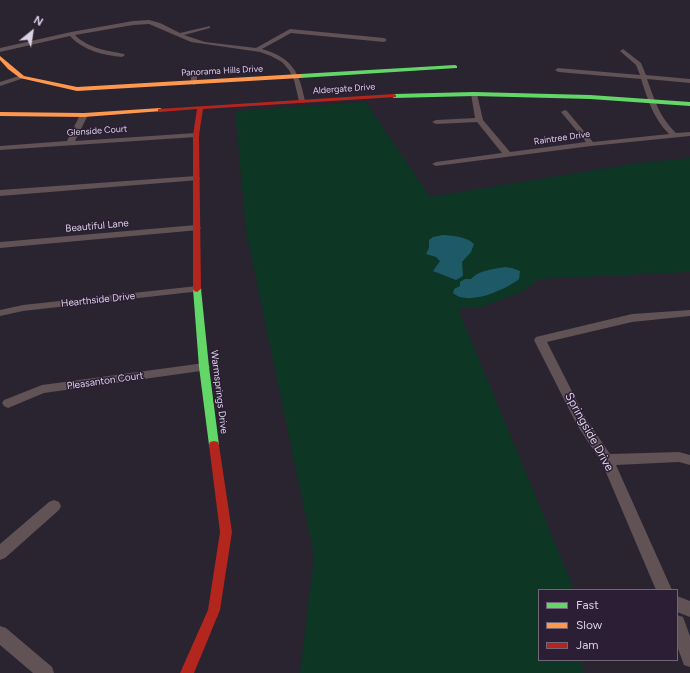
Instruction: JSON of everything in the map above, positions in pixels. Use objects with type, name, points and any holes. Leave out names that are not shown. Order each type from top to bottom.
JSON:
[{"type":"street","points":[[0,50],[33,41],[151,22],[203,44],[256,50],[271,54],[284,60],[293,70],[302,101]]},
{"type":"street","points":[[179,35],[208,27]]},
{"type":"street","points":[[256,50],[290,31],[384,40]]},
{"type":"street","points":[[71,34],[90,49],[104,53],[122,55]]},
{"type":"street","points":[[623,51],[639,64],[651,101],[663,124],[674,135]]},
{"type":"street","name":"Panorama Hills Drive","points":[[0,57],[10,68],[22,77],[57,86],[77,89],[455,67]]},
{"type":"street","points":[[558,70],[690,81]]},
{"type":"street","points":[[194,72],[194,83]]},
{"type":"street","points":[[0,84],[22,77]]},
{"type":"street","points":[[474,94],[479,120],[508,155]]},
{"type":"street","name":"Aldergate Drive","points":[[0,114],[84,115],[390,96],[474,94],[590,97],[690,104]]},
{"type":"street","name":"Warmsprings Drive","points":[[187,673],[214,610],[226,532],[204,367],[197,289],[196,135],[200,108]]},
{"type":"street","points":[[565,112],[591,144]]},
{"type":"street","points":[[70,143],[84,115]]},
{"type":"street","points":[[436,122],[479,120]]},
{"type":"street","name":"Raintree Drive","points":[[436,164],[591,144],[690,134]]},
{"type":"street","name":"Glenside Court","points":[[1,149],[196,135]]},
{"type":"street","points":[[0,193],[196,178]]},
{"type":"street","name":"Beautiful Lane","points":[[0,245],[196,228]]},
{"type":"street","name":"Hearthside Drive","points":[[0,313],[23,308],[197,289]]},
{"type":"street","name":"Springside Drive","points":[[664,589],[607,460],[582,422],[540,340],[632,318],[690,313]]},
{"type":"street","name":"Pleasanton Court","points":[[8,403],[42,389],[204,367]]},
{"type":"street","points":[[607,460],[679,457],[690,460]]},
{"type":"street","points":[[0,553],[54,506]]},
{"type":"street","points":[[678,604],[690,609]]},
{"type":"street","points":[[678,626],[690,659]]},
{"type":"street","points":[[0,634],[46,673]]},
{"type":"green space","points":[[366,102],[430,197],[638,163],[690,158],[690,272],[539,279],[522,292],[482,307],[458,309],[572,584],[572,589],[538,589],[538,661],[580,661],[584,673],[300,673],[314,556],[246,231],[235,111]]},
{"type":"water","points":[[443,235],[463,238],[474,244],[471,252],[462,262],[463,276],[456,280],[433,271],[440,261],[436,257],[426,254],[429,248],[429,240],[433,237]]},
{"type":"water","points":[[505,267],[520,271],[519,279],[497,292],[468,298],[460,297],[453,293],[454,289],[460,286],[460,282],[465,279],[471,279],[487,270]]},
{"type":"traffic: fast","points":[[300,76],[455,67]]},
{"type":"traffic: fast","points":[[394,96],[474,94],[590,97],[690,104]]},
{"type":"traffic: fast","points":[[197,289],[204,367],[214,445]]},
{"type":"traffic: slow","points":[[0,57],[10,68],[22,77],[77,89],[300,76]]},
{"type":"traffic: slow","points":[[0,114],[84,115],[160,110]]},
{"type":"traffic: jam","points":[[160,110],[394,96]]},
{"type":"traffic: jam","points":[[197,289],[196,135],[200,108]]},
{"type":"traffic: jam","points":[[187,673],[214,610],[226,532],[214,445]]}]
